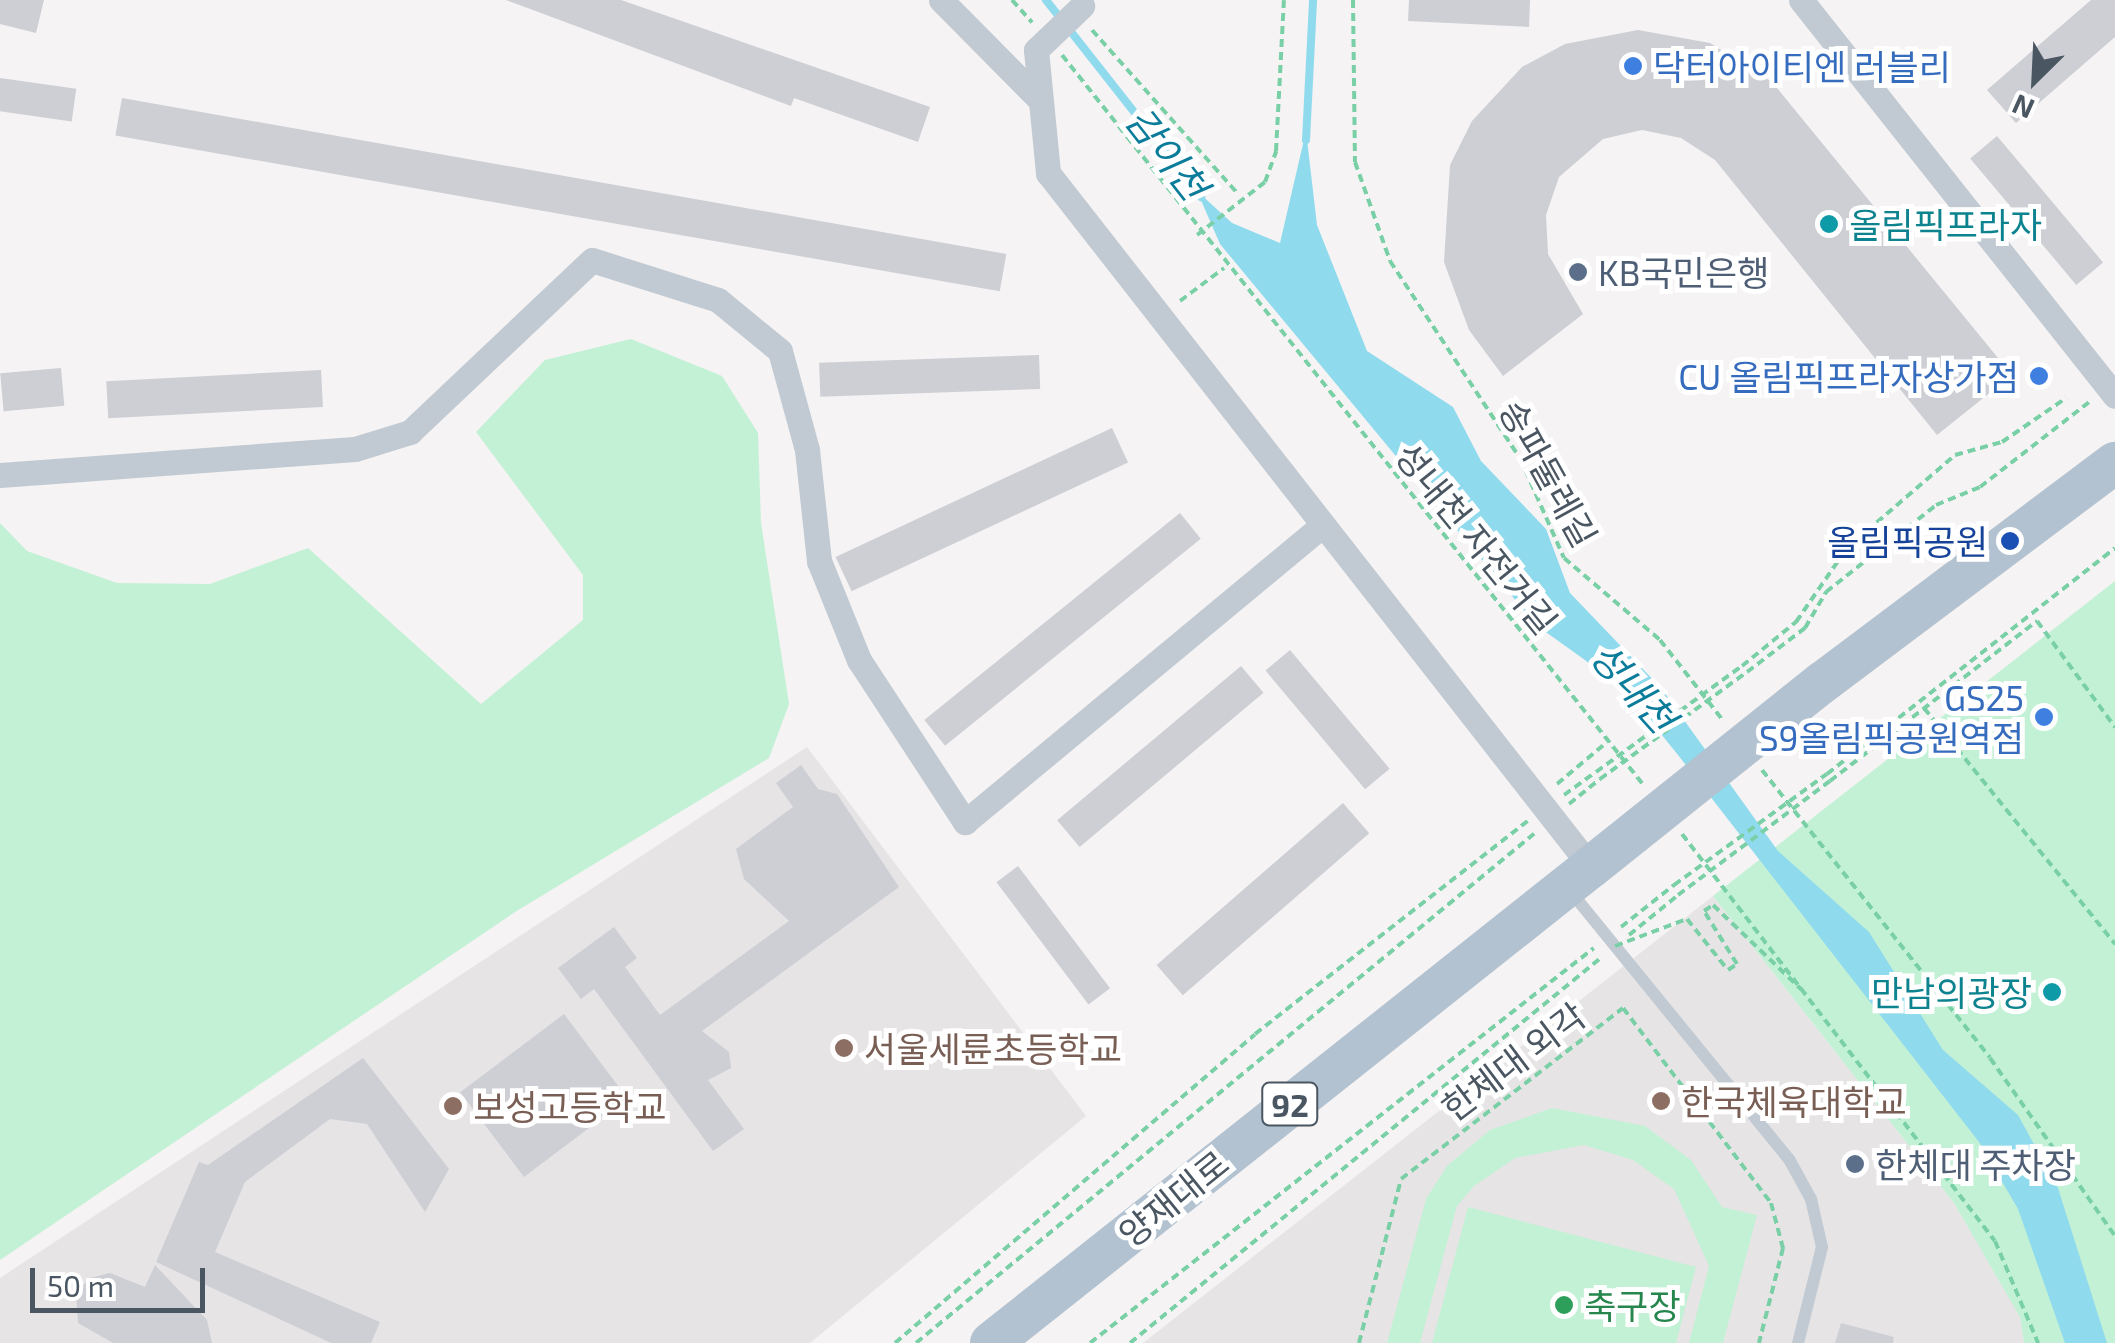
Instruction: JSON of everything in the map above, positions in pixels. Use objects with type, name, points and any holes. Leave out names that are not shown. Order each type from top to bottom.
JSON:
[{"type":"main road","name":"92","points":[[1579,877],[1823,682],[2115,463]]},
{"type":"main road","name":"양재대로","points":[[990,1343],[1579,877]]},
{"type":"street","points":[[941,0],[1039,100]]},
{"type":"street","points":[[1801,0],[2112,392]]},
{"type":"street","points":[[1084,8],[1041,40],[1039,100],[1048,173],[1541,805],[1579,877]]},
{"type":"street","points":[[0,475],[356,449],[410,432],[592,260],[718,300],[780,351],[807,450],[818,562],[859,660],[965,822],[1322,526]]},
{"type":"lane","points":[[1579,877],[1612,942],[1789,1159],[1811,1198],[1822,1247],[1798,1343]]},
{"type":"path","name":"성내천 자전거길","points":[[1012,0],[1656,800]]},
{"type":"path","points":[[1197,234],[1238,194],[1265,182],[1276,150],[1284,0]]},
{"type":"path","name":"송파둘레길","points":[[1353,0],[1355,162],[1390,262],[1520,458],[1564,558],[1660,640],[1730,730]]},
{"type":"path","points":[[1084,8],[1238,194]]},
{"type":"path","points":[[1159,316],[1224,268]]},
{"type":"path","points":[[1600,779],[1747,672],[1920,518],[1980,487],[2112,392]]},
{"type":"path","points":[[1541,805],[1596,772],[1796,622],[1847,548],[1955,455],[2002,442],[2066,398]]},
{"type":"path","points":[[1130,1343],[1612,942],[1674,884],[1826,774],[2115,548]]},
{"type":"path","points":[[1090,1343],[2037,621],[2115,727]]},
{"type":"path","points":[[1924,708],[2115,944]]},
{"type":"path","points":[[895,1343],[1256,1034],[1541,805],[1609,741]]},
{"type":"path","points":[[1754,760],[2115,1236]]},
{"type":"path","points":[[1679,830],[1996,1241],[2038,1343]]},
{"type":"path","points":[[916,1343],[1485,874]]},
{"type":"path","points":[[1612,942],[1688,920],[1728,970],[1737,964],[1704,911],[1713,905],[1801,990]]},
{"type":"path","name":"한체대 외각","points":[[1359,1343],[1401,1178],[1623,1008],[1771,1203],[1784,1248],[1759,1343]]},
{"type":"shaded area","points":[[807,747],[1086,1116],[810,1343],[0,1343],[0,1278]]},
{"type":"shaded area","name":"한국체육대학교","points":[[1713,896],[1954,1203],[2021,1317],[2024,1343],[1143,1343]]},
{"type":"green space","points":[[631,339],[722,376],[758,433],[761,523],[789,704],[769,758],[515,912],[0,1260],[0,523],[27,551],[117,583],[210,584],[308,548],[481,704],[583,620],[583,575],[476,432],[545,360]]},
{"type":"green space","name":"올림픽공원","points":[[2115,581],[2115,1343],[2024,1343],[2020,1317],[1954,1203],[1713,896]]},
{"type":"green space","points":[[1552,1108],[1645,1126],[1691,1160],[1722,1207],[1757,1215],[1723,1343],[1689,1343],[1709,1266],[1674,1189],[1633,1160],[1584,1145],[1515,1158],[1474,1186],[1457,1206],[1420,1343],[1387,1343],[1426,1199],[1447,1166],[1490,1130]]},
{"type":"green space","name":"축구장","points":[[1468,1207],[1696,1267],[1676,1343],[1432,1343]]},
{"type":"water","name":"성내천","points":[[1306,131],[1317,225],[1367,351],[1453,407],[1481,461],[1546,529],[1570,593],[1661,688],[1778,851],[1869,932],[1943,1050],[2018,1115],[2058,1188],[2107,1343],[2065,1343],[2018,1209],[1979,1142],[1624,688],[1536,625],[1220,244],[1197,191],[1232,223],[1280,243]]},
{"type":"building","points":[[0,0],[44,0],[36,33],[0,24]]},
{"type":"building","points":[[506,0],[621,0],[930,107],[918,142],[794,98],[791,106]]},
{"type":"building","points":[[1409,0],[1530,0],[1529,27],[1408,21]]},
{"type":"building","points":[[2091,0],[2115,0],[2115,37],[2016,123],[1987,90]]},
{"type":"building","name":"올림픽프라자","points":[[1638,30],[1710,43],[1772,82],[2012,375],[1937,435],[1715,160],[1681,138],[1642,130],[1603,139],[1559,177],[1546,215],[1548,254],[1583,314],[1503,376],[1469,330],[1444,262],[1450,165],[1472,121],[1522,67],[1565,44]]},
{"type":"building","points":[[0,78],[76,89],[72,121],[0,111]]},
{"type":"building","points":[[122,98],[1006,254],[1000,291],[115,135]]},
{"type":"building","points":[[1997,136],[2103,262],[2076,285],[1970,158]]},
{"type":"building","points":[[1039,355],[1040,389],[820,397],[819,363]]},
{"type":"building","points":[[61,368],[64,406],[4,411],[0,373]]},
{"type":"building","points":[[321,370],[323,407],[108,418],[106,381]]},
{"type":"building","points":[[1112,428],[1128,462],[852,591],[836,557]]},
{"type":"building","points":[[1180,513],[1201,539],[945,746],[924,720]]},
{"type":"building","points":[[1290,650],[1390,769],[1365,789],[1265,671]]},
{"type":"building","points":[[1241,666],[1263,693],[1080,847],[1057,820]]},
{"type":"building","points":[[801,765],[818,789],[837,794],[899,887],[702,1031],[729,1052],[731,1068],[708,1080],[744,1129],[713,1151],[594,989],[581,999],[558,968],[614,927],[637,958],[625,967],[660,1015],[789,921],[744,879],[736,849],[793,807],[776,783]]},
{"type":"building","points":[[1343,803],[1369,833],[1183,995],[1157,965]]},
{"type":"building","points":[[1018,866],[1110,988],[1089,1004],[996,882]]},
{"type":"building","points":[[564,1014],[628,1099],[524,1177],[460,1092]]},
{"type":"building","points":[[363,1058],[449,1169],[425,1212],[367,1124],[330,1119],[245,1182],[215,1252],[380,1322],[371,1343],[331,1343],[156,1262],[199,1162],[208,1165]]},
{"type":"building","points":[[155,1265],[207,1320],[212,1343],[113,1343],[78,1323],[76,1293],[90,1278],[110,1273],[145,1287]]},
{"type":"building","points":[[1841,1323],[1894,1337],[1893,1343],[1835,1343]]},
{"type":"waterway","name":"감이천","points":[[1046,0],[1201,197]]},
{"type":"waterway","name":"성내천","points":[[1306,140],[1313,0]]},
{"type":"place","name":"닥터아이티엔 러블리","points":[[1633,66]]},
{"type":"place","name":"올림픽프라자","points":[[1829,224]]},
{"type":"place","name":"KB국민은행","points":[[1578,272]]},
{"type":"place","name":"CU 올림픽프라자상가점","points":[[2039,376]]},
{"type":"place","name":"올림픽공원","points":[[2010,541]]},
{"type":"place","name":"GS25 S9올림픽공원역점","points":[[2044,717]]},
{"type":"place","name":"만남의광장","points":[[2052,992]]},
{"type":"place","name":"서울세륜초등학교","points":[[844,1048]]},
{"type":"place","name":"한국체육대학교","points":[[1661,1101]]},
{"type":"place","name":"보성고등학교","points":[[453,1106]]},
{"type":"place","name":"한체대 주차장","points":[[1855,1164]]},
{"type":"place","name":"축구장","points":[[1564,1305]]}]
